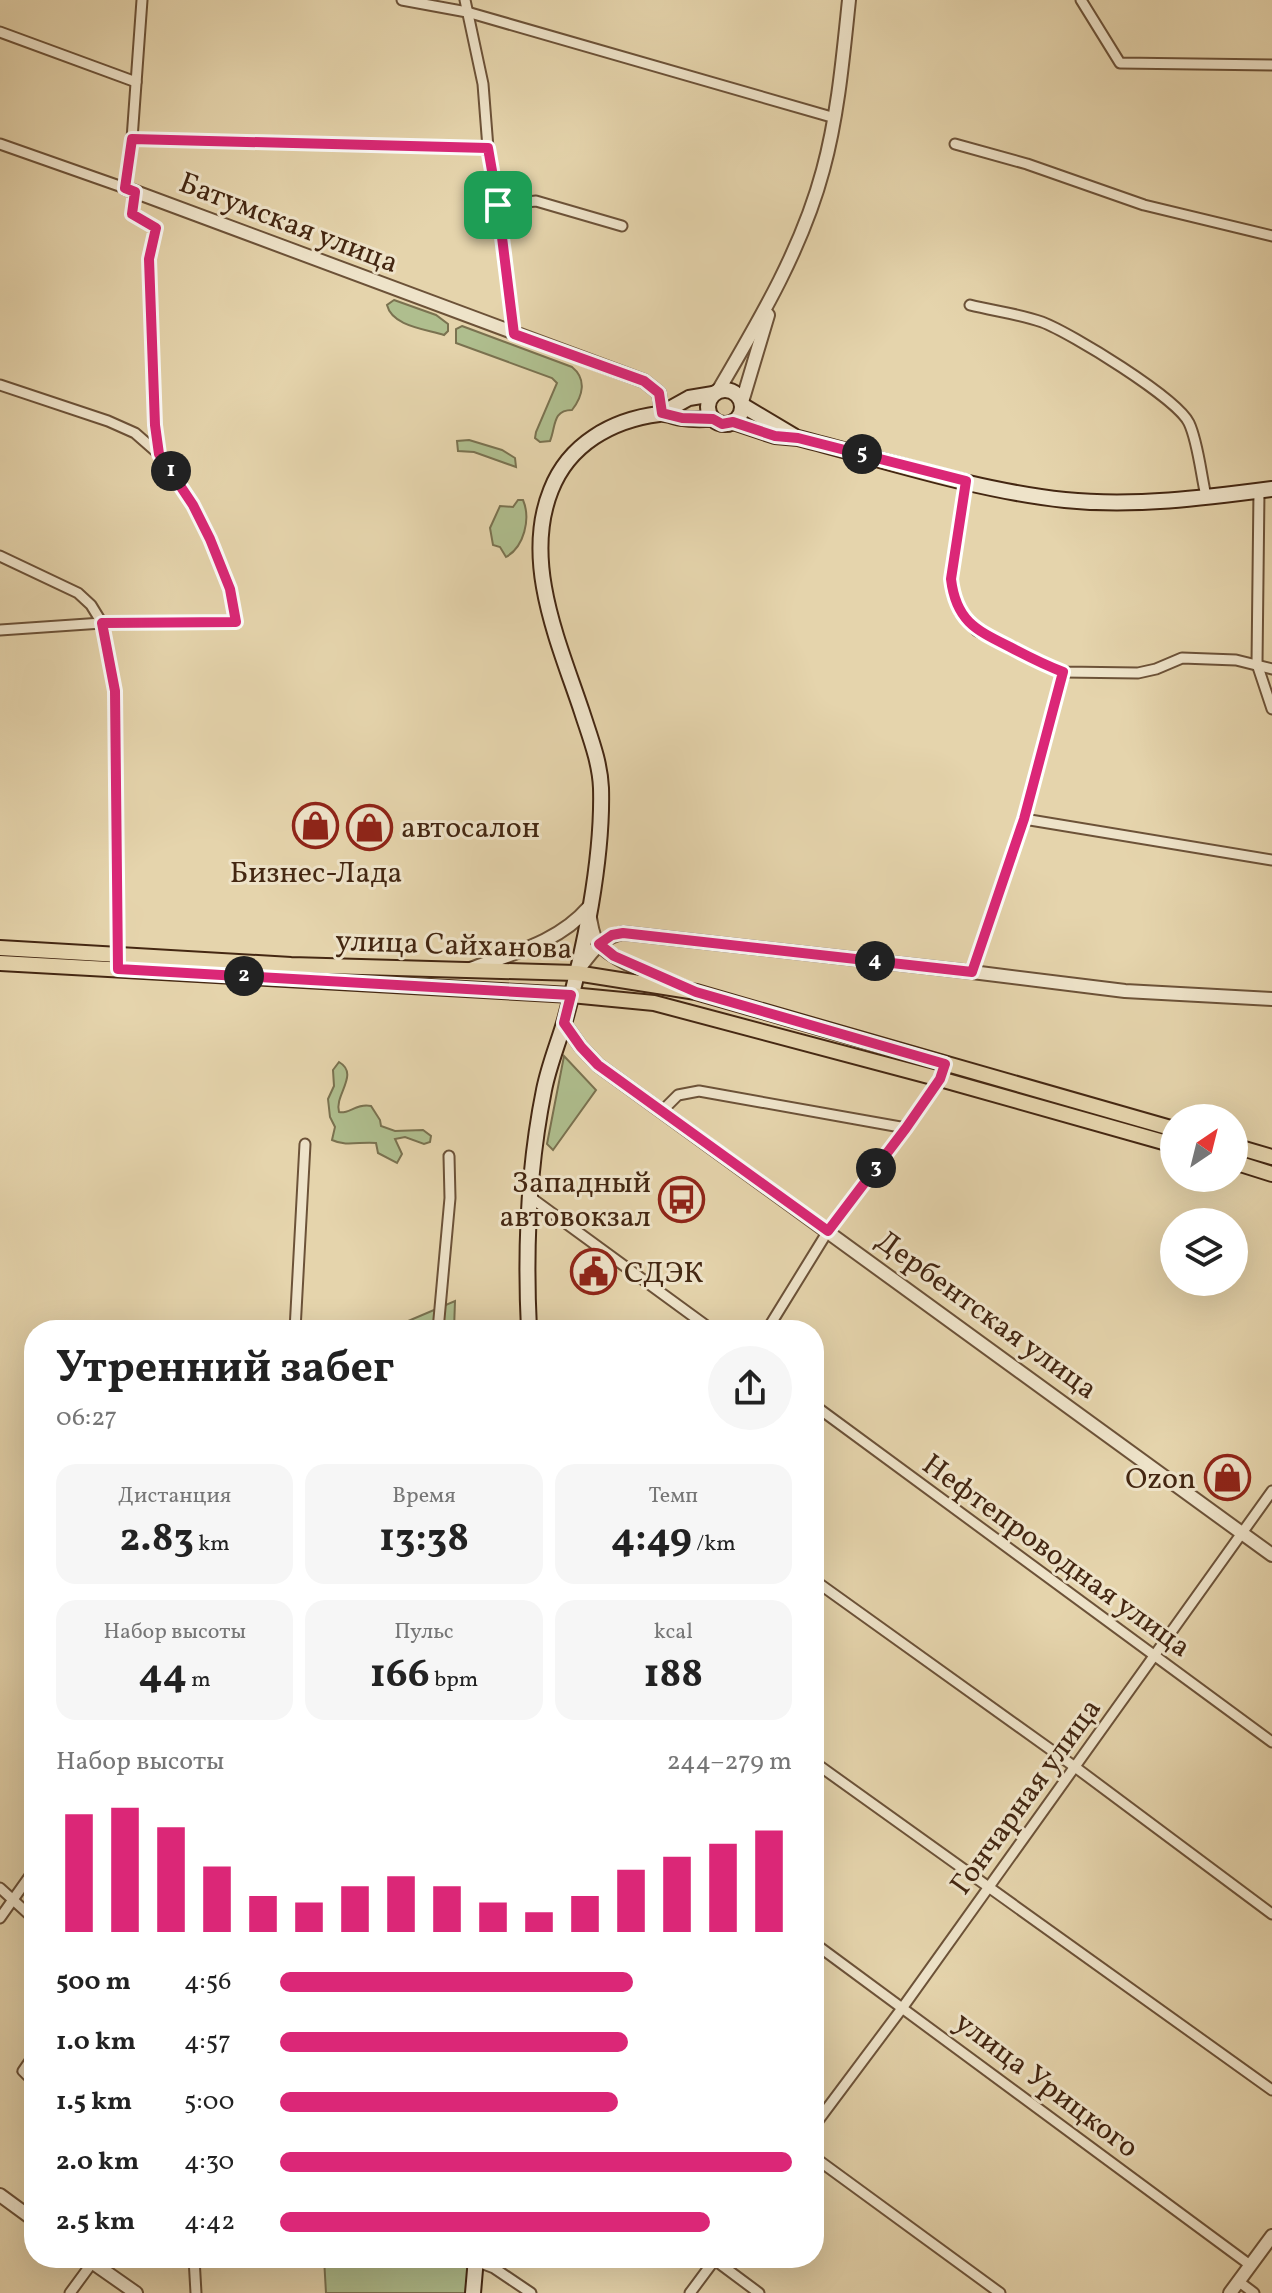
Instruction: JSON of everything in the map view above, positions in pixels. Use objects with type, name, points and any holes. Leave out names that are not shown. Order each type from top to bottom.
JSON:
[{"type":"main road","points":[[528,1320],[526,1271],[530,1197],[544,1092],[571,995],[589,907],[601,787],[589,733],[547,605],[542,558],[543,516],[556,479],[577,449],[604,431],[662,413],[689,398],[732,391],[742,404],[798,438]]},
{"type":"main road","points":[[713,419],[708,409],[716,393]]},
{"type":"main road","points":[[733,422],[740,415],[742,404]]},
{"type":"main road","points":[[662,413],[682,418],[713,419],[722,424],[733,422],[775,436],[798,438],[1027,495],[1122,502],[1265,490]]},
{"type":"main road","name":"улица Сайханова","points":[[0,948],[118,962],[654,1003],[1160,1141]]},
{"type":"main road","points":[[0,963],[118,962]]},
{"type":"main road","name":"улица Сайханова","points":[[118,962],[576,973],[696,992],[1160,1125]]},
{"type":"main road","points":[[1248,1150],[1272,1157]]},
{"type":"main road","points":[[1248,1166],[1272,1174]]},
{"type":"main road","points":[[473,2293],[475,2268]]},
{"type":"street","points":[[142,0],[130,190],[132,214],[156,228],[149,259],[155,425],[159,454]]},
{"type":"street","points":[[402,0],[467,12],[835,118]]},
{"type":"street","points":[[465,0],[483,84],[488,148],[514,334]]},
{"type":"street","points":[[742,404],[773,297],[814,200],[835,118],[849,0]]},
{"type":"street","points":[[1081,0],[1120,63],[1272,65]]},
{"type":"street","points":[[0,32],[136,82]]},
{"type":"street","points":[[132,139],[488,148]]},
{"type":"street","name":"Батумская улица","points":[[0,144],[644,381],[659,393],[662,413]]},
{"type":"street","points":[[955,144],[1027,164],[1144,205],[1272,236]]},
{"type":"street","points":[[498,205],[536,201],[622,226]]},
{"type":"street","points":[[716,393],[773,297]]},
{"type":"street","points":[[970,305],[1039,321],[1055,328],[1113,362],[1158,395],[1190,424],[1206,496]]},
{"type":"street","points":[[0,385],[108,421],[135,433],[159,454],[193,505],[210,539],[230,589],[236,622],[102,623],[0,630]]},
{"type":"street","points":[[966,481],[951,579],[960,612],[977,631],[1063,672],[1138,673],[1182,658],[1236,660],[1272,669]]},
{"type":"street","points":[[1265,490],[1257,664],[1272,709]]},
{"type":"street","points":[[0,556],[78,593],[91,605],[102,623],[115,691],[118,962]]},
{"type":"street","points":[[972,972],[1024,819],[1063,672]]},
{"type":"street","points":[[1024,819],[1272,860]]},
{"type":"street","points":[[589,907],[592,932],[599,944],[614,956],[696,992]]},
{"type":"street","points":[[466,970],[559,935],[589,907]]},
{"type":"street","points":[[576,973],[599,944],[612,935],[623,933],[1139,992],[1272,999]]},
{"type":"street","name":"Дербентская улица","points":[[564,1023],[598,1065],[1272,1555]]},
{"type":"street","points":[[773,1320],[828,1231],[940,1079],[945,1064]]},
{"type":"street","points":[[662,1111],[678,1095],[699,1091],[906,1128]]},
{"type":"street","points":[[296,1320],[305,1144]]},
{"type":"street","points":[[439,1320],[450,1198],[449,1156]]},
{"type":"street","points":[[530,1197],[698,1320]]},
{"type":"street","name":"Нефтепроводная улица","points":[[824,1412],[1272,1742]]},
{"type":"street","name":"Гончарная улица","points":[[824,2113],[1272,1491]]},
{"type":"street","points":[[824,1587],[1075,1767],[1272,1914]]},
{"type":"street","points":[[824,1769],[1272,2090]]},
{"type":"street","points":[[0,1918],[24,1885]]},
{"type":"street","points":[[0,1888],[24,1910]]},
{"type":"street","name":"улица Урицкого","points":[[824,1950],[1250,2265]]},
{"type":"street","points":[[824,2164],[1000,2293]]},
{"type":"street","points":[[0,2195],[24,2213]]},
{"type":"street","points":[[1230,2293],[1272,2236]]},
{"type":"street","points":[[70,2293],[84,2268]]},
{"type":"street","points":[[100,2268],[136,2293]]},
{"type":"street","points":[[195,2268],[196,2293]]},
{"type":"street","points":[[494,2268],[531,2293]]},
{"type":"street","points":[[690,2293],[708,2268]]},
{"type":"street","points":[[726,2268],[759,2293]]},
{"type":"street","points":[[1238,2281],[1254,2293]]},
{"type":"green space","points":[[394,300],[436,315],[448,324],[448,331],[444,335],[395,318],[387,305]]},
{"type":"green space","points":[[462,326],[572,367],[577,372],[582,388],[579,399],[572,410],[558,416],[550,441],[540,442],[535,438],[557,383],[552,378],[456,343],[456,329]]},
{"type":"green space","points":[[469,440],[502,450],[515,458],[516,467],[474,452],[458,451],[457,441]]},
{"type":"green space","points":[[518,500],[523,500],[526,524],[517,547],[506,557],[500,547],[493,545],[490,528],[500,506],[513,507]]},
{"type":"green space","points":[[564,1056],[596,1090],[553,1150],[547,1144]]},
{"type":"green space","points":[[339,1062],[345,1067],[347,1079],[338,1105],[339,1112],[371,1106],[381,1126],[395,1131],[423,1130],[431,1136],[430,1142],[424,1144],[405,1137],[395,1139],[402,1154],[397,1163],[378,1153],[376,1143],[332,1140],[335,1127],[330,1117],[328,1099],[334,1086],[333,1070]]},
{"type":"green space","points":[[455,1301],[454,1320],[410,1320]]},
{"type":"green space","points":[[325,2268],[469,2268],[467,2293],[326,2293]]},
{"type":"place","name":"Бизнес-Лада","points":[[316,826]]},
{"type":"place","name":"автосалон","points":[[370,827]]},
{"type":"place","name":"Западный автовокзал","points":[[682,1199]]},
{"type":"place","name":"СДЭК","points":[[593,1272]]},
{"type":"place","name":"Ozon","points":[[1227,1478]]},
{"type":"route","points":[[132,139],[488,148],[498,205],[514,334],[644,381],[659,393],[662,413],[682,418],[713,419],[722,424],[733,422],[751,430],[798,438],[966,481],[951,579],[960,612],[977,631],[1063,672],[1024,819],[972,972],[623,933],[612,935],[599,944],[614,956],[696,992],[945,1064],[940,1079],[906,1128],[828,1231],[598,1065],[564,1023],[571,995],[118,969],[115,691],[102,623],[236,622],[230,589],[210,539],[193,505],[159,454],[155,425],[149,259],[156,228],[132,214],[135,192],[125,188],[132,139]]}]
